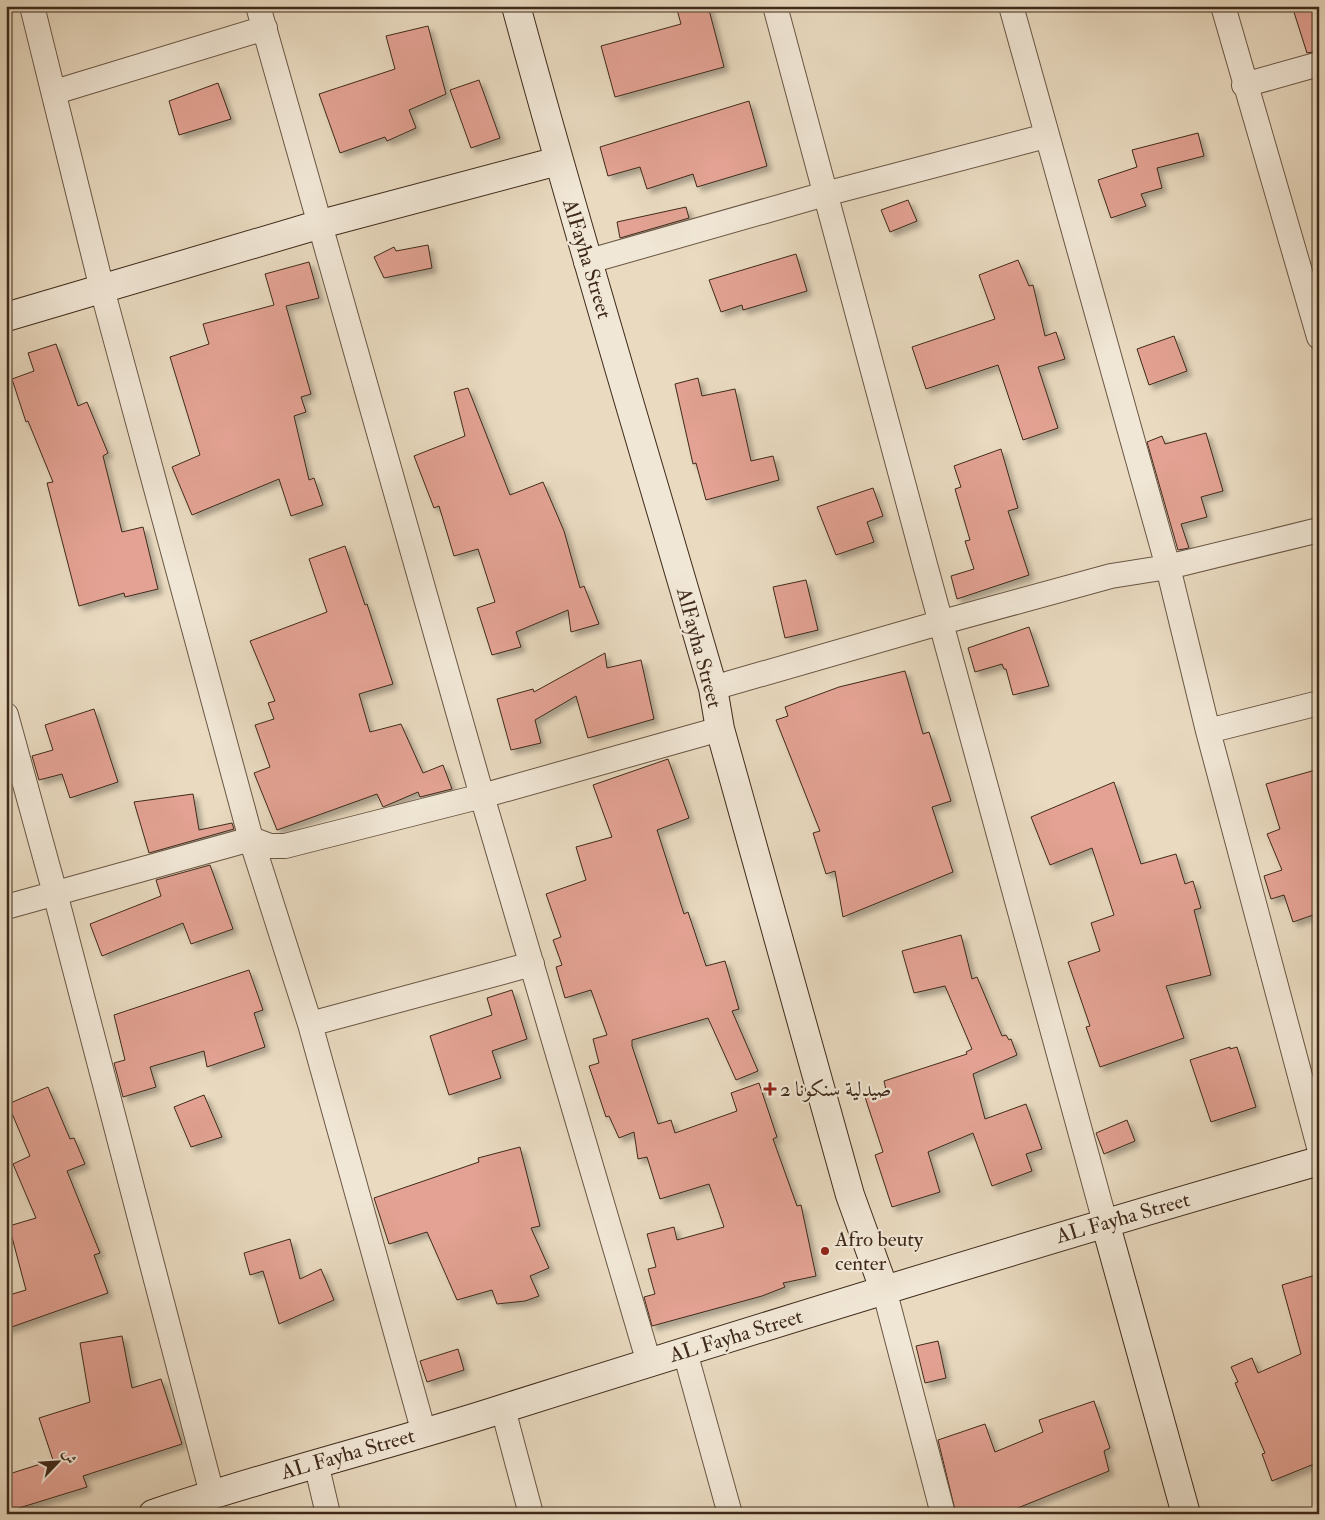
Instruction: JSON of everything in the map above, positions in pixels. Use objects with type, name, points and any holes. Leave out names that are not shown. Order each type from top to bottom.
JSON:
[{"type":"street","points":[[32,6],[55,92],[102,289],[251,839],[310,1024],[424,1433]]},
{"type":"street","name":"AlFayha Street","points":[[516,6],[586,262],[639,430],[713,688],[720,729],[850,1194],[884,1289]]},
{"type":"street","points":[[1011,6],[1168,567],[1208,731],[1319,1147]]},
{"type":"street","points":[[1223,6],[1244,85],[1318,334]]},
{"type":"street","points":[[777,7],[939,623],[1186,1514]]},
{"type":"street","points":[[55,92],[261,17],[482,796],[649,1363]]},
{"type":"street","points":[[1244,85],[1319,64]]},
{"type":"street","points":[[586,262],[825,194],[1046,136]]},
{"type":"street","points":[[6,317],[321,224],[558,161]]},
{"type":"street","points":[[713,688],[1111,576],[1168,567],[1319,530]]},
{"type":"street","points":[[1208,731],[1319,703]]},
{"type":"street","points":[[6,716],[55,893],[212,1494]]},
{"type":"street","points":[[6,907],[251,839],[270,846],[285,846],[482,796],[720,729]]},
{"type":"street","points":[[310,1024],[532,964]]},
{"type":"street","name":"AL Fayha Street","points":[[153,1514],[316,1462],[424,1433],[503,1409],[884,1289],[1105,1222],[1319,1161]]},
{"type":"street","points":[[884,1289],[943,1514]]},
{"type":"street","points":[[685,1352],[730,1514]]},
{"type":"street","points":[[503,1409],[531,1514]]},
{"type":"street","points":[[316,1462],[328,1514]]},
{"type":"building","points":[[676,6],[708,6],[724,67],[615,97],[601,46],[681,24]]},
{"type":"building","points":[[1292,6],[1319,6],[1319,51],[1307,53]]},
{"type":"building","points":[[428,26],[446,94],[409,110],[416,128],[387,141],[385,137],[340,153],[319,94],[395,69],[386,36]]},
{"type":"building","points":[[479,80],[500,138],[471,148],[450,90]]},
{"type":"building","points":[[218,83],[231,119],[179,135],[169,101]]},
{"type":"building","points":[[749,101],[767,166],[697,187],[693,174],[647,189],[640,167],[608,176],[600,147]]},
{"type":"building","points":[[1198,133],[1204,156],[1157,168],[1162,188],[1141,194],[1146,206],[1111,218],[1098,180],[1137,167],[1132,150]]},
{"type":"building","points":[[908,200],[917,221],[890,232],[881,210]]},
{"type":"building","points":[[686,207],[689,218],[620,238],[617,222]]},
{"type":"building","points":[[428,245],[432,268],[384,278],[374,257],[394,247],[396,251]]},
{"type":"building","points":[[796,254],[807,291],[743,310],[742,305],[721,312],[709,280]]},
{"type":"building","points":[[1018,260],[1029,286],[1033,285],[1045,336],[1056,332],[1065,359],[1038,367],[1058,428],[1023,440],[998,365],[926,389],[912,347],[995,319],[979,275]]},
{"type":"building","points":[[309,262],[319,298],[286,306],[311,394],[301,397],[306,412],[294,416],[309,480],[314,478],[323,505],[291,516],[279,479],[192,515],[172,467],[200,455],[170,357],[209,344],[203,324],[274,305],[265,274]]},
{"type":"building","points":[[1174,336],[1187,371],[1149,385],[1137,349]]},
{"type":"building","points":[[56,344],[78,406],[87,402],[108,453],[103,456],[122,532],[143,527],[158,589],[125,597],[124,593],[79,606],[47,483],[53,482],[28,421],[26,422],[12,379],[34,371],[28,353]]},
{"type":"building","points":[[698,378],[702,396],[735,389],[751,461],[773,456],[779,480],[706,500],[696,463],[693,464],[675,384]]},
{"type":"building","points":[[468,388],[510,495],[543,482],[564,531],[580,588],[584,586],[599,624],[571,632],[568,610],[516,632],[521,647],[492,655],[477,608],[495,602],[478,549],[454,556],[439,506],[434,508],[414,456],[465,436],[454,392]]},
{"type":"building","points":[[1206,433],[1223,491],[1201,497],[1207,517],[1181,524],[1189,548],[1178,550],[1147,442],[1162,436],[1165,444]]},
{"type":"building","points":[[1001,449],[1018,508],[1008,511],[1029,575],[957,599],[951,576],[974,569],[965,541],[970,540],[955,489],[961,487],[954,466]]},
{"type":"building","points":[[873,488],[883,516],[867,522],[874,542],[836,555],[817,507]]},
{"type":"building","points":[[345,546],[365,605],[367,604],[393,684],[359,694],[370,732],[401,724],[423,773],[443,765],[452,789],[420,797],[418,792],[383,807],[377,794],[277,830],[254,773],[270,767],[255,725],[274,719],[268,703],[275,701],[250,641],[327,612],[309,559]]},
{"type":"building","points":[[806,580],[818,630],[785,638],[773,587]]},
{"type":"building","points":[[1029,627],[1049,686],[1013,695],[1006,669],[1004,669],[1002,664],[975,672],[968,648]]},
{"type":"building","points":[[605,653],[607,668],[641,660],[654,719],[588,738],[576,696],[535,720],[541,743],[511,750],[497,699],[533,689],[534,692]]},
{"type":"building","points":[[905,671],[923,734],[929,732],[951,801],[932,807],[953,872],[843,917],[835,871],[826,874],[813,833],[820,831],[776,720],[788,716],[785,707],[839,687]]},
{"type":"building","points":[[94,709],[118,782],[70,798],[62,774],[39,780],[32,756],[53,750],[45,725]]},
{"type":"building","points":[[668,759],[689,818],[657,830],[684,914],[688,912],[706,966],[725,961],[739,1009],[732,1011],[758,1071],[736,1080],[708,1018],[632,1040],[632,1046],[658,1124],[671,1120],[675,1133],[737,1111],[731,1093],[759,1083],[777,1137],[773,1139],[797,1206],[801,1205],[816,1276],[783,1283],[785,1287],[762,1296],[652,1326],[644,1297],[655,1294],[648,1269],[656,1267],[647,1234],[674,1227],[677,1240],[724,1227],[709,1184],[660,1199],[647,1157],[638,1159],[634,1132],[619,1138],[609,1116],[606,1117],[589,1066],[599,1063],[593,1039],[607,1035],[591,990],[565,998],[556,967],[562,965],[553,940],[561,937],[546,894],[586,880],[576,847],[612,837],[593,785]]},
{"type":"building","points":[[1319,769],[1319,913],[1293,922],[1284,895],[1271,899],[1264,876],[1282,870],[1267,834],[1280,829],[1266,784]]},
{"type":"building","points":[[1114,782],[1141,864],[1176,854],[1185,884],[1193,881],[1201,908],[1194,910],[1211,975],[1166,986],[1184,1038],[1100,1067],[1086,1027],[1090,1026],[1068,962],[1100,951],[1091,923],[1114,915],[1092,848],[1050,865],[1031,817]]},
{"type":"building","points":[[193,794],[199,830],[232,823],[234,829],[149,853],[134,802]]},
{"type":"building","points":[[210,865],[233,929],[191,944],[183,923],[102,956],[90,924],[161,896],[156,880]]},
{"type":"building","points":[[961,935],[972,979],[977,977],[1002,1036],[1006,1035],[1009,1040],[1011,1039],[1017,1055],[973,1074],[985,1119],[1026,1104],[1042,1149],[1026,1154],[1032,1171],[992,1186],[973,1133],[928,1152],[940,1192],[892,1207],[875,1155],[883,1152],[865,1097],[886,1090],[884,1081],[967,1054],[966,1052],[972,1049],[945,986],[914,993],[902,951]]},
{"type":"building","points":[[249,970],[263,1010],[254,1013],[265,1047],[207,1067],[204,1051],[150,1067],[156,1087],[123,1097],[114,1063],[125,1060],[114,1015]]},
{"type":"building","points":[[512,990],[527,1039],[492,1051],[501,1078],[449,1095],[430,1036],[492,1015],[487,998]]},
{"type":"building","points":[[1230,1047],[1230,1049],[1237,1047],[1256,1107],[1211,1122],[1190,1060]]},
{"type":"building","points":[[48,1087],[70,1139],[74,1138],[85,1164],[67,1171],[100,1253],[94,1255],[108,1293],[6,1329],[6,1296],[26,1290],[9,1226],[36,1218],[13,1164],[30,1156],[8,1104]]},
{"type":"building","points":[[204,1095],[222,1137],[191,1147],[174,1107]]},
{"type":"building","points":[[1127,1120],[1135,1141],[1104,1154],[1096,1133]]},
{"type":"building","points":[[520,1147],[540,1226],[531,1228],[549,1268],[530,1276],[539,1296],[525,1301],[497,1304],[492,1290],[457,1300],[427,1232],[389,1244],[374,1198],[479,1162],[478,1158]]},
{"type":"building","points":[[290,1239],[300,1279],[321,1269],[334,1300],[279,1324],[263,1271],[250,1275],[244,1253]]},
{"type":"building","points":[[1319,1274],[1319,1462],[1272,1481],[1262,1454],[1265,1453],[1235,1383],[1238,1382],[1231,1367],[1252,1358],[1258,1373],[1301,1354],[1282,1285]]},
{"type":"building","points":[[122,1336],[132,1388],[161,1379],[182,1444],[83,1476],[87,1487],[6,1512],[6,1475],[53,1460],[39,1418],[90,1402],[80,1343]]},
{"type":"building","points":[[938,1341],[946,1378],[925,1383],[916,1346]]},
{"type":"building","points":[[458,1349],[464,1370],[427,1382],[420,1361]]},
{"type":"building","points":[[1094,1401],[1110,1448],[1104,1451],[1109,1471],[1003,1514],[956,1514],[938,1440],[985,1424],[995,1452],[1043,1432],[1039,1420]]},
{"type":"place","name":"صيدلية سنكونا 2","points":[[770,1089]]},
{"type":"place","name":"Afro beuty center","points":[[825,1251]]}]
